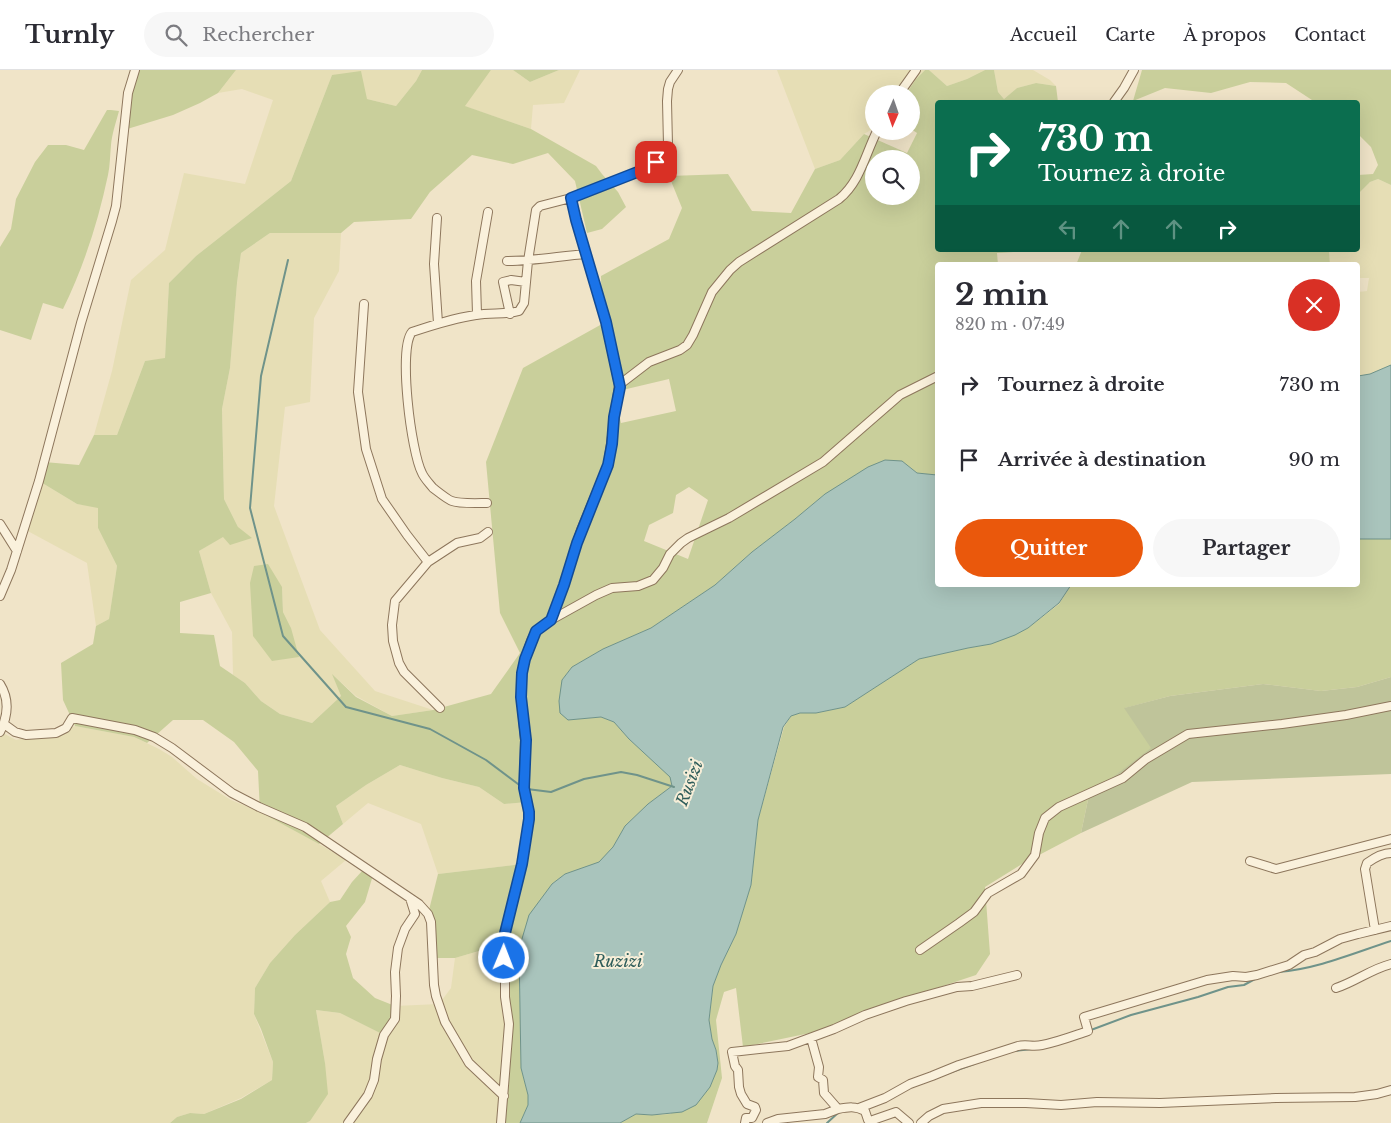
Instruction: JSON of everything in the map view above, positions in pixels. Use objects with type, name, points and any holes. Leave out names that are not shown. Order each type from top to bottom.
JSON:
[{"type":"street","points":[[0,596],[12,570],[39,481],[81,323],[116,206],[128,93],[134,70]]},
{"type":"street","points":[[487,503],[452,502],[435,489],[421,472],[408,406],[406,381],[409,335],[412,332],[438,323],[477,314],[510,314],[519,311],[524,303],[535,213],[538,207],[571,198],[640,171],[656,162],[668,145],[668,89],[678,70]]},
{"type":"street","points":[[905,85],[916,70]]},
{"type":"street","points":[[1115,100],[1134,70]]},
{"type":"street","points":[[619,385],[650,362],[680,350],[687,345],[712,292],[739,262],[848,192],[854,183],[873,140]]},
{"type":"street","points":[[551,620],[577,543],[608,465],[619,385],[606,322],[571,198]]},
{"type":"street","points":[[477,314],[476,280],[488,212]]},
{"type":"street","points":[[437,218],[434,264],[438,323]]},
{"type":"street","points":[[507,261],[528,261],[586,254]]},
{"type":"street","points":[[510,314],[503,282],[511,280],[526,282]]},
{"type":"street","points":[[364,304],[358,392],[366,449],[382,500],[428,562]]},
{"type":"street","points":[[501,1123],[509,1024],[504,997],[505,933],[522,864],[529,819],[524,788],[526,740],[522,712],[521,679],[525,659],[533,636],[536,631],[551,620],[596,595],[612,588],[638,586],[653,580],[663,568],[670,554],[681,542],[729,518],[823,462],[900,395],[935,378]]},
{"type":"street","points":[[0,524],[17,551]]},
{"type":"street","points":[[440,708],[404,672],[395,652],[392,641],[392,625],[395,601],[428,562],[457,543],[480,538],[488,532]]},
{"type":"street","points":[[0,684],[6,693],[7,700],[4,724],[0,732]]},
{"type":"street","points":[[920,950],[974,912],[988,893],[1021,874],[1035,855],[1045,818],[1059,807],[1123,778],[1146,759],[1188,734],[1346,715],[1391,706]]},
{"type":"street","points":[[4,724],[15,732],[26,735],[56,733],[66,728],[72,718],[120,726],[146,734],[172,748],[232,793],[305,827],[419,904],[428,914],[431,922],[434,985],[445,1022],[469,1064],[504,1096]]},
{"type":"street","points":[[1250,862],[1276,869],[1391,839]]},
{"type":"street","points":[[1375,930],[1365,869],[1367,863],[1376,857],[1391,853]]},
{"type":"street","points":[[348,1123],[368,1095],[374,1080],[377,1058],[384,1035],[395,1019],[398,948],[405,930],[415,914],[410,898]]},
{"type":"street","points":[[859,1108],[885,1098],[910,1084],[959,1065],[1024,1045],[1035,1046],[1060,1041],[1088,1031],[1084,1017],[1198,982],[1232,976],[1257,975],[1289,965],[1304,955],[1315,952],[1340,939],[1391,926]]},
{"type":"street","points":[[1336,988],[1354,981],[1371,971],[1391,964]]},
{"type":"street","points":[[748,1121],[756,1110],[755,1107],[747,1104],[743,1099],[739,1086],[738,1070],[732,1052],[788,1046],[906,1001],[957,987],[972,986],[1017,975]]},
{"type":"street","points":[[811,1038],[819,1067],[818,1077],[823,1080],[824,1093],[838,1109]]},
{"type":"street","points":[[921,1123],[929,1116],[943,1109],[980,1103],[1018,1102],[1061,1105],[1097,1102],[1160,1103],[1276,1098],[1336,1098],[1377,1094],[1391,1090]]},
{"type":"street","points":[[767,1123],[778,1119],[825,1114],[851,1106],[866,1111],[870,1121],[896,1112],[909,1123]]},
{"type":"shaded area","points":[[236,70],[422,70],[416,81],[396,106],[367,99],[332,75],[291,181],[196,256],[169,283],[165,359],[145,361],[117,435],[94,435],[112,371],[131,280],[165,250],[184,173],[245,184],[273,100],[242,89],[218,93]]},
{"type":"shaded area","points":[[491,70],[513,70],[530,82],[559,70],[580,70],[564,103],[533,105],[531,129],[464,106]]},
{"type":"shaded area","points":[[777,70],[925,70],[912,85],[865,85],[865,133],[840,160],[815,169]]},
{"type":"shaded area","points":[[929,70],[985,70],[947,86]]},
{"type":"shaded area","points":[[994,70],[1033,70],[1056,86],[1036,83],[1017,88],[1004,99],[998,92]]},
{"type":"shaded area","points":[[1378,179],[1391,185],[1391,365],[1370,374],[1360,376],[1360,292],[1367,291],[1369,278],[1360,278],[1360,262],[1330,262],[1329,252],[1360,252],[1360,192],[1370,182]]},
{"type":"shaded area","points":[[270,233],[341,233],[339,271],[314,318],[310,402],[285,407],[274,506],[320,630],[375,691],[433,710],[392,716],[356,696],[333,675],[341,696],[312,723],[280,714],[261,701],[245,683],[233,675],[232,632],[211,593],[199,551],[238,527],[224,499],[222,409],[230,368],[241,253]],"holes":[[[250,583],[282,587],[283,612],[291,628]]]},
{"type":"shaded area","points":[[39,481],[77,504],[98,507],[98,528],[117,566],[109,619],[96,626],[87,563],[24,529]]},
{"type":"shaded area","points":[[75,726],[134,737],[159,749],[172,757],[197,779],[231,800],[260,812],[346,860],[321,881],[330,902],[295,935],[270,963],[255,988],[254,1014],[273,1062],[272,1080],[241,1098],[204,1114],[190,1113],[177,1117],[170,1123],[0,1123],[0,732],[16,740]]},
{"type":"shaded area","points":[[400,765],[479,787],[504,804],[527,802],[522,864],[438,874],[421,824],[368,803],[343,824],[336,806]]},
{"type":"shaded area","points":[[504,944],[509,1024],[501,1123],[306,1123],[310,1121],[325,1063],[316,1010],[340,1013],[384,1035],[395,1006],[439,1004],[451,988],[455,958]]},
{"type":"green space","points":[[135,70],[236,70],[218,93],[200,103],[173,115],[124,130]]},
{"type":"green space","points":[[422,70],[491,70],[465,106],[531,129],[596,166],[618,192],[626,207],[602,229],[587,233],[575,181],[548,153],[513,164],[472,155],[430,192],[411,219],[354,222],[341,233],[270,233],[241,253],[230,368],[222,409],[224,499],[238,527],[252,538],[230,545],[223,537],[199,551],[211,593],[180,602],[180,633],[214,635],[220,666],[245,683],[261,701],[280,714],[312,723],[341,696],[332,674],[356,697],[392,716],[433,710],[491,694],[520,653],[500,613],[486,462],[523,368],[602,324],[601,276],[669,239],[682,208],[669,176],[728,174],[752,211],[791,213],[815,169],[840,160],[864,134],[865,140],[878,140],[900,150],[865,150],[865,205],[920,205],[920,150],[908,150],[914,140],[920,140],[920,85],[912,85],[925,70],[929,70],[947,86],[985,70],[994,70],[998,92],[1004,99],[1017,88],[1036,83],[1056,86],[1058,100],[935,100],[935,252],[1013,252],[997,253],[998,262],[935,262],[935,475],[917,473],[902,461],[825,494],[752,552],[715,585],[651,628],[603,649],[572,667],[562,680],[568,720],[601,717],[614,722],[629,739],[671,777],[672,786],[648,804],[625,826],[613,847],[599,863],[565,874],[552,884],[519,949],[521,1068],[528,1095],[528,1105],[520,1123],[501,1123],[509,1024],[503,944],[455,958],[433,958],[428,914],[438,874],[522,864],[527,802],[504,804],[479,787],[400,765],[336,806],[343,824],[319,844],[260,812],[258,771],[234,742],[203,720],[173,720],[147,743],[134,737],[75,726],[63,700],[61,663],[93,644],[96,626],[109,619],[117,566],[98,528],[98,508],[77,504],[39,481],[44,462],[79,465],[94,435],[117,435],[145,361],[165,358],[169,283],[196,256],[291,181],[332,75],[361,71],[367,99],[396,106],[416,81]],"holes":[[[669,379],[676,411],[621,423],[614,392]],[[689,487],[708,500],[688,559],[644,541],[649,525],[673,513],[676,495]]]},
{"type":"green space","points":[[513,70],[559,70],[530,82]]},
{"type":"green space","points":[[1142,70],[1391,70],[1391,185],[1378,179],[1370,182],[1360,192],[1360,175],[1373,174],[1378,165],[1371,147],[1360,136],[1360,100],[1312,100],[1286,83],[1250,82],[1211,93],[1165,88],[1133,100]]},
{"type":"green space","points":[[107,110],[119,111],[114,128],[108,175],[90,244],[63,309],[43,303],[31,340],[0,330],[0,247],[11,229],[16,199],[35,162],[48,145],[66,145],[84,150]]},
{"type":"green space","points":[[1081,252],[1329,252],[1330,262],[1077,262]]},
{"type":"green space","points":[[1360,539],[1391,539],[1391,677],[1357,687],[1321,691],[1263,684],[1170,696],[1125,708],[1152,748],[1089,795],[1081,833],[1022,864],[985,887],[990,954],[976,975],[815,1032],[743,1047],[736,988],[724,992],[716,1020],[722,1078],[707,1123],[620,1123],[636,1114],[670,1114],[710,1087],[718,1063],[709,1020],[713,986],[736,934],[751,885],[758,820],[784,727],[791,716],[800,712],[816,713],[845,707],[919,659],[991,644],[1028,628],[1059,604],[1070,587],[1360,587]]},
{"type":"green space","points":[[268,564],[282,587],[283,612],[291,628],[299,657],[272,661],[253,636],[250,583],[254,566]]},
{"type":"green space","points":[[1391,677],[1391,774],[1192,782],[1081,833],[1089,795],[1151,748],[1124,708],[1170,696],[1263,684],[1321,691],[1357,687]]},
{"type":"green space","points":[[363,870],[373,875],[365,902],[346,926],[351,937],[346,954],[353,978],[375,998],[395,1006],[395,1019],[384,1035],[340,1013],[316,1010],[328,1094],[310,1121],[306,1123],[170,1123],[177,1117],[190,1113],[204,1114],[241,1099],[272,1080],[273,1062],[254,1014],[255,988],[270,963],[295,935],[330,902],[340,900]]},
{"type":"water","points":[[1391,365],[1391,539],[1360,539],[1360,376],[1370,374]]},
{"type":"water","name":"Ruzizi","points":[[885,460],[902,461],[917,473],[935,475],[935,587],[1070,587],[1059,603],[1028,628],[1015,635],[991,644],[919,659],[845,707],[816,713],[800,713],[791,716],[783,727],[758,820],[751,885],[736,934],[713,986],[709,1020],[716,1050],[717,1070],[710,1087],[696,1105],[682,1112],[652,1115],[636,1114],[620,1123],[520,1123],[528,1105],[528,1095],[521,1068],[519,949],[529,915],[552,884],[565,874],[599,862],[613,847],[625,826],[648,804],[672,786],[670,777],[629,739],[614,722],[601,717],[568,720],[560,713],[559,701],[562,680],[572,667],[603,649],[651,628],[715,585],[752,552],[825,494],[868,467]]},
{"type":"waterway","points":[[288,260],[261,376],[250,508],[283,636],[346,707],[430,729],[486,760],[522,787]]},
{"type":"waterway","name":"Rusizi","points":[[527,789],[551,792],[584,779],[621,772],[674,787]]},
{"type":"waterway","points":[[1278,972],[1307,968],[1391,941]]},
{"type":"waterway","points":[[1091,1030],[1131,1015],[1228,987],[1244,985],[1255,979]]},
{"type":"waterway","points":[[1014,1051],[1042,1048]]},
{"type":"waterway","points":[[946,1074],[974,1064]]},
{"type":"waterway","points":[[827,1123],[839,1112]]},
{"type":"route","points":[[504,958],[505,933],[522,864],[529,819],[524,788],[526,740],[521,697],[522,673],[525,659],[536,631],[551,620],[577,543],[603,480],[612,444],[614,417],[620,387],[606,322],[571,198],[640,171],[656,162]]}]
